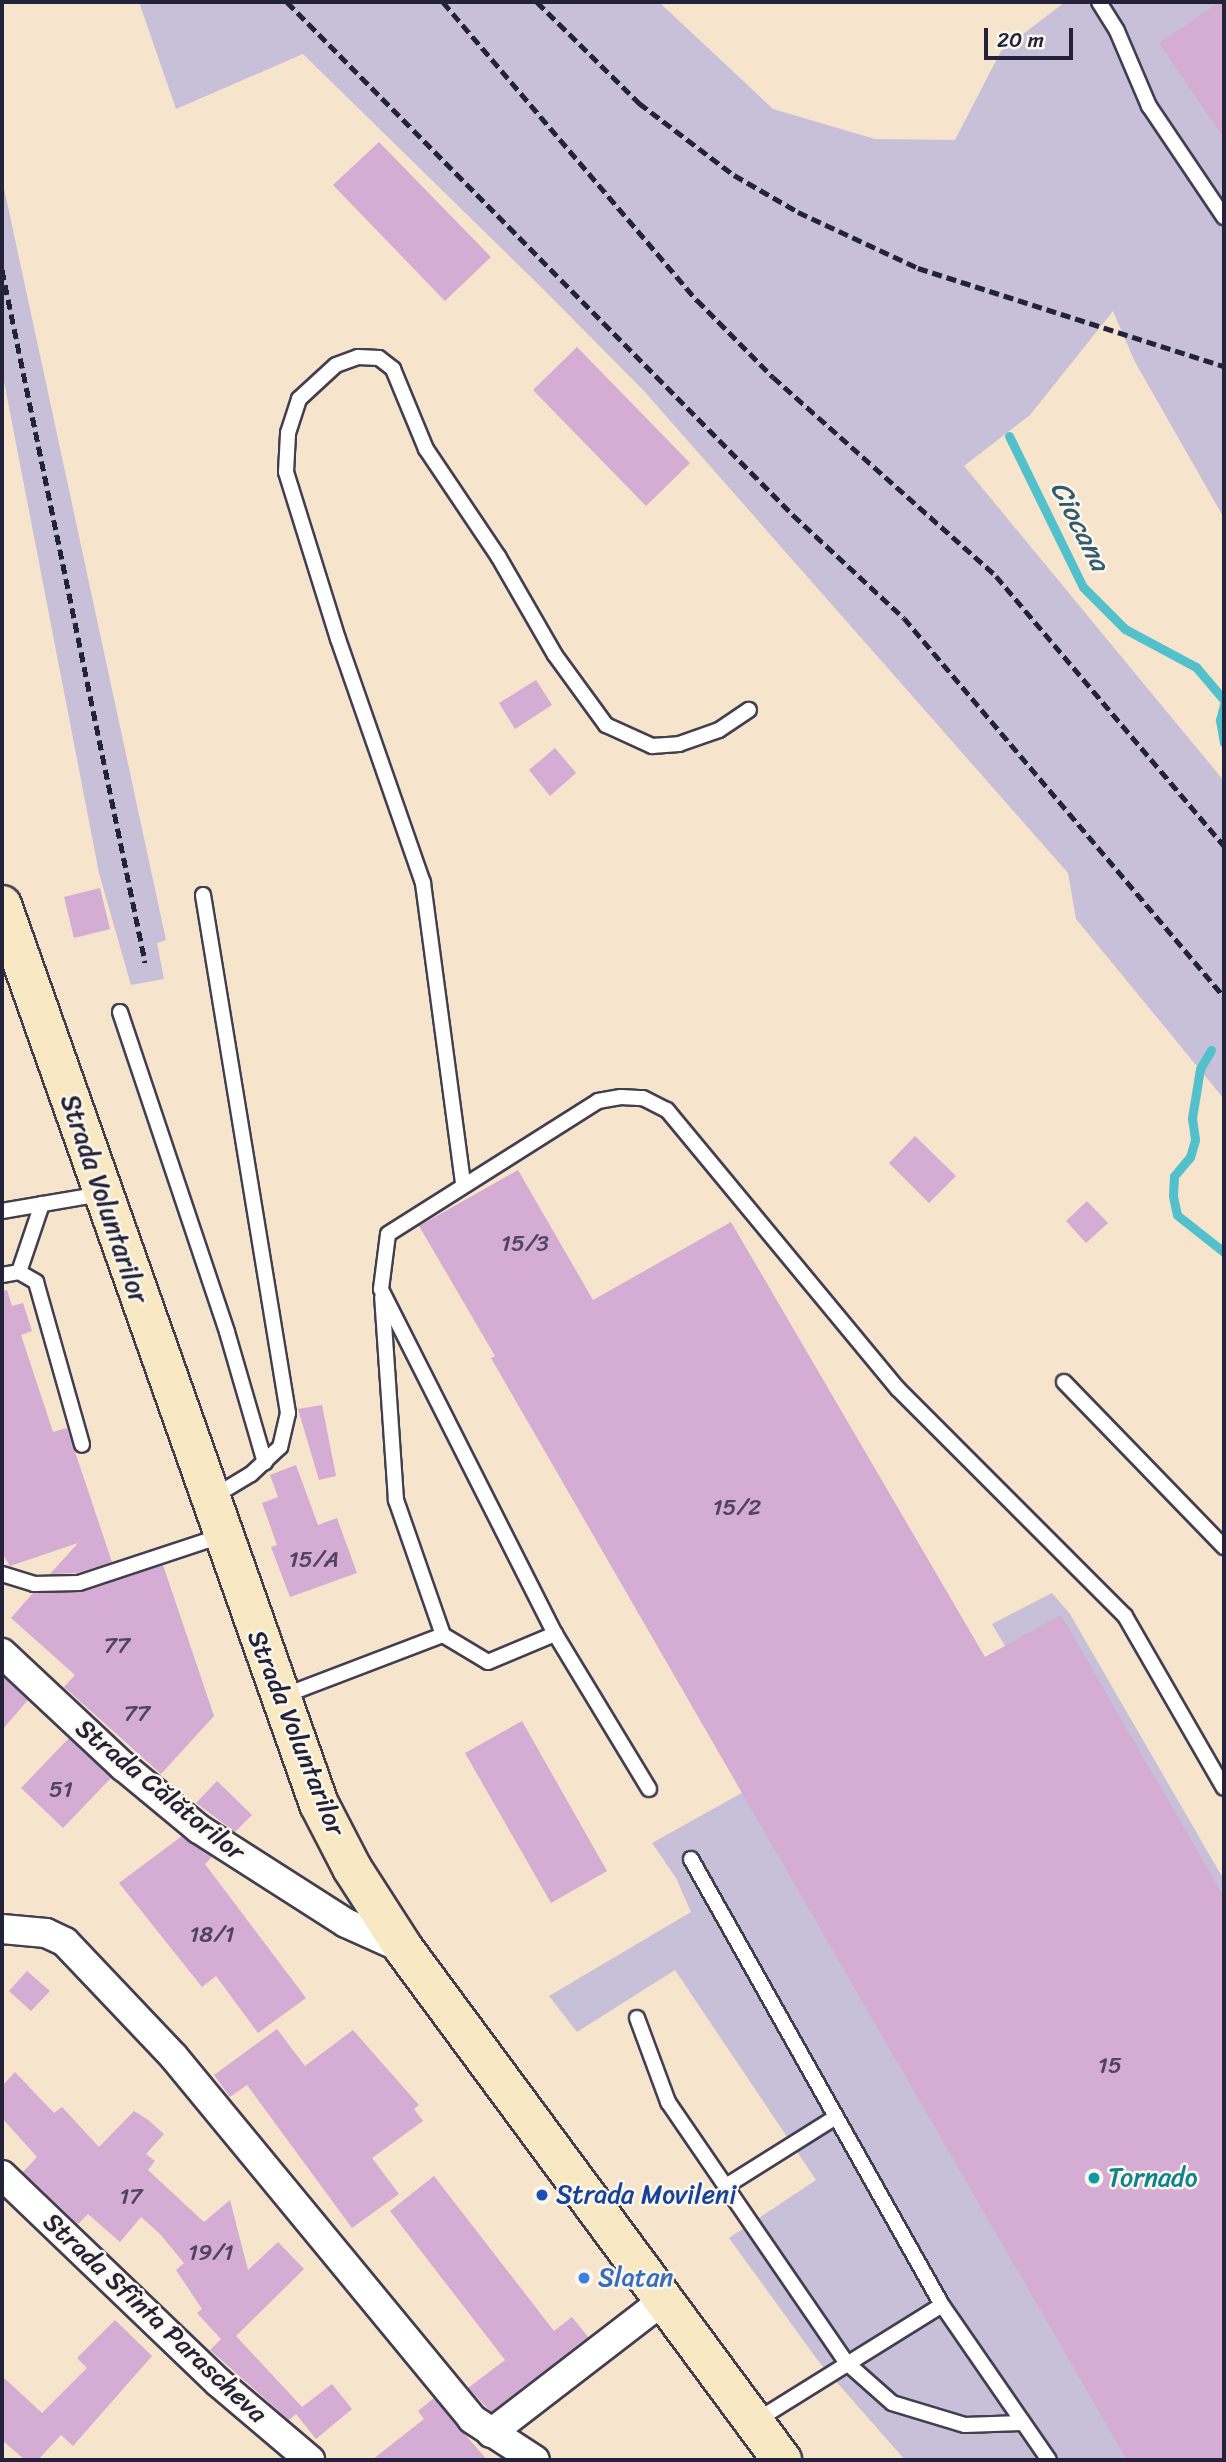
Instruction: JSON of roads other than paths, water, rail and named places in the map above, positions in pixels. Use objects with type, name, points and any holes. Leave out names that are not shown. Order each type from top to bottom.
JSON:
[{"type":"main road","name":"Strada Voluntarilor","points":[[2,905],[208,1500],[278,1698],[319,1804],[352,1868],[404,1949],[752,2423],[782,2460]]},
{"type":"street","name":"Strada Călătorilor","points":[[2,1653],[124,1768],[199,1829],[346,1923],[404,1949]]},
{"type":"street","points":[[2,1928],[46,1933],[65,1942],[174,2057],[472,2419],[535,2460]]},
{"type":"street","name":"Strada Sfînta Parascheva","points":[[2,2175],[218,2382],[310,2460]]},
{"type":"street","points":[[491,2433],[664,2300]]},
{"type":"lane","points":[[1099,2],[1117,31],[1149,106],[1224,217]]},
{"type":"lane","points":[[463,1183],[423,883],[338,639],[286,472],[288,433],[299,399],[336,365],[358,357],[379,358],[393,369],[426,449],[498,556],[555,655],[606,725],[652,746],[679,744],[719,730],[749,710]]},
{"type":"lane","points":[[203,895],[288,1413],[280,1447],[265,1463],[208,1500]]},
{"type":"lane","points":[[120,1012],[228,1332],[265,1463]]},
{"type":"lane","points":[[555,1634],[488,1662],[443,1635],[396,1500],[381,1289],[387,1234],[463,1183],[598,1101],[643,1098],[667,1110],[898,1389],[1125,1616],[1224,1788]]},
{"type":"lane","points":[[2,1211],[101,1194]]},
{"type":"lane","points":[[19,1272],[42,1204]]},
{"type":"lane","points":[[2,1275],[19,1272],[36,1282],[82,1445]]},
{"type":"lane","points":[[381,1289],[555,1634],[649,1789]]},
{"type":"lane","points":[[1064,1382],[1224,1547]]},
{"type":"lane","points":[[2,1574],[34,1584],[79,1583],[221,1536]]},
{"type":"lane","points":[[278,1698],[443,1635]]},
{"type":"lane","points":[[691,1860],[942,2305],[1049,2460]]},
{"type":"lane","points":[[636,2018],[668,2102],[847,2364],[892,2403],[965,2425],[1021,2423]]},
{"type":"lane","points":[[726,2186],[836,2117]]},
{"type":"lane","points":[[752,2423],[942,2305]]},
{"type":"waterway","name":"Ciocana","points":[[1009,436],[1083,587],[1125,629],[1196,667],[1224,700]]},
{"type":"waterway","name":"Ciocana","points":[[1224,705],[1220,720],[1224,743]]},
{"type":"waterway","name":"Ciocana","points":[[1211,1050],[1200,1069],[1192,1118],[1195,1140],[1190,1157],[1174,1176],[1173,1196],[1177,1215],[1224,1252]]},
{"type":"railway","points":[[287,2],[793,515],[904,618],[1224,997]]},
{"type":"railway","points":[[443,2],[697,300],[773,377],[996,576],[1224,846]]},
{"type":"railway","points":[[537,2],[639,103],[734,175],[798,212],[918,268],[1224,366]]},
{"type":"railway","points":[[2,270],[145,962]]},
{"type":"place","name":"Tornado","points":[[1094,2178]]},
{"type":"place","name":"Strada Movileni","points":[[542,2195]]},
{"type":"place","name":"Slatan","points":[[584,2278]]}]
